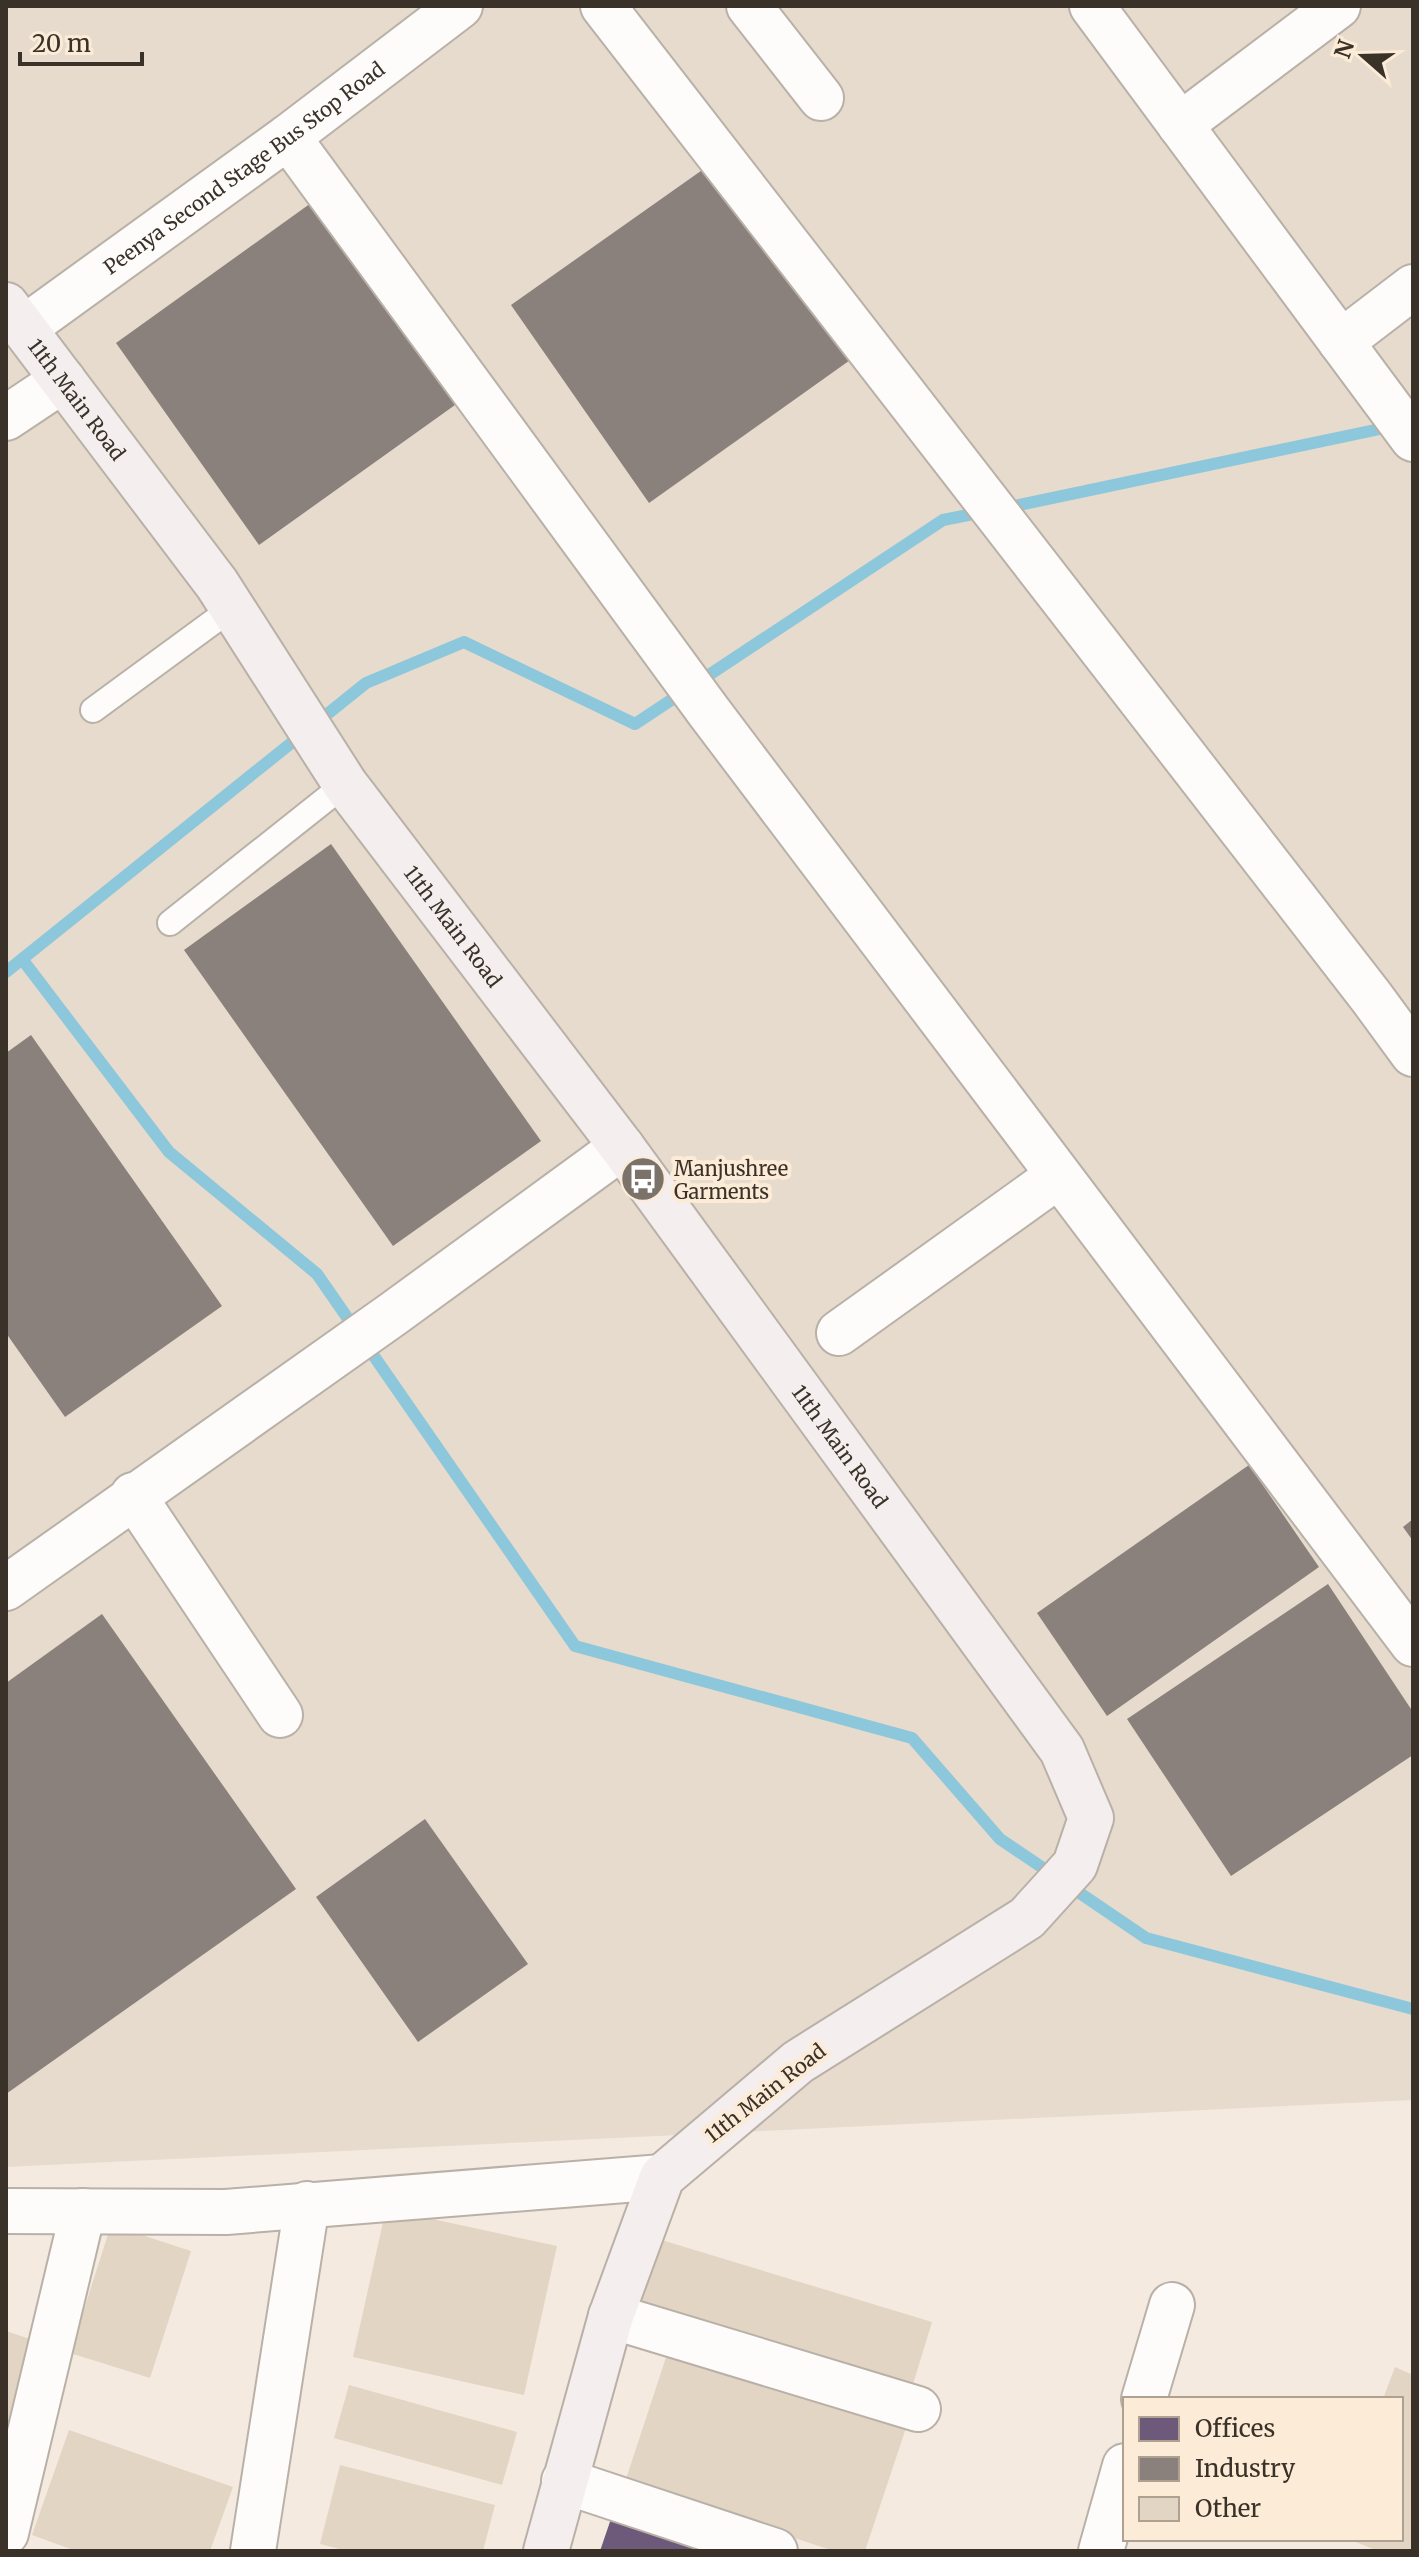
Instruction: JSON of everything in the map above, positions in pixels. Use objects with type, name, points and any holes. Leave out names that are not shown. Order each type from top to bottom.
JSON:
[{"type":"street","name":"Peenya Second Stage Bus Stop Road","points":[[15,316],[288,137],[460,6]]},
{"type":"street","points":[[603,6],[1413,1054]]},
{"type":"street","points":[[749,6],[821,98]]},
{"type":"street","points":[[1092,6],[1413,439]]},
{"type":"street","points":[[1180,125],[1338,6]]},
{"type":"street","points":[[288,137],[670,660],[1413,1644]]},
{"type":"street","points":[[1341,342],[1413,287]]},
{"type":"street","name":"11th Main Road","points":[[15,316],[217,584],[335,768],[622,1147],[1062,1750],[1091,1818],[1062,1880],[1027,1918],[798,2062],[662,2177],[611,2316],[546,2551]]},
{"type":"street","points":[[6,418],[63,380]]},
{"type":"street","points":[[6,1588],[133,1495],[393,1314],[622,1147]]},
{"type":"street","points":[[839,1333],[1058,1176]]},
{"type":"street","points":[[133,1495],[280,1715]]},
{"type":"street","points":[[6,2211],[226,2212],[662,2177]]},
{"type":"street","points":[[253,2551],[307,2204]]},
{"type":"street","points":[[6,2533],[83,2211]]},
{"type":"street","points":[[1145,2397],[1172,2305]]},
{"type":"street","points":[[611,2316],[918,2409]]},
{"type":"street","points":[[1101,2551],[1123,2473]]},
{"type":"street","points":[[564,2481],[775,2551]]},
{"type":"lane","points":[[93,710],[232,608]]},
{"type":"lane","points":[[170,923],[335,768]]},
{"type":"shaded area","points":[[6,6],[1413,6],[1413,2100],[6,2167]]},
{"type":"building: Offices","points":[[614,2510],[729,2551],[600,2551]]},
{"type":"building: Industry","points":[[715,161],[853,358],[649,503],[511,305]]},
{"type":"building: Industry","points":[[318,198],[462,400],[259,545],[116,343]]},
{"type":"building: Industry","points":[[331,844],[541,1141],[393,1246],[184,950]]},
{"type":"building: Industry","points":[[31,1035],[222,1306],[65,1417],[6,1333],[6,1053]]},
{"type":"building: Industry","points":[[1249,1465],[1319,1567],[1107,1716],[1037,1613]]},
{"type":"building: Industry","points":[[1413,1519],[1413,1541],[1403,1527]]},
{"type":"building: Industry","points":[[1328,1584],[1413,1712],[1413,1755],[1231,1876],[1127,1719]]},
{"type":"building: Industry","points":[[102,1614],[296,1889],[6,2094],[6,1683]]},
{"type":"building: Industry","points":[[425,1819],[528,1964],[418,2042],[316,1897]]},
{"type":"building: Other","points":[[386,2209],[557,2246],[524,2395],[353,2357]]},
{"type":"building: Other","points":[[111,2225],[191,2251],[150,2378],[70,2353]]},
{"type":"building: Other","points":[[655,2238],[932,2322],[910,2394],[632,2311]]},
{"type":"building: Other","points":[[6,2331],[42,2343],[6,2451]]},
{"type":"building: Other","points":[[671,2342],[908,2422],[865,2551],[834,2551],[625,2482]]},
{"type":"building: Other","points":[[1395,2367],[1413,2375],[1413,2551],[1378,2551],[1353,2541],[1403,2541],[1403,2397],[1384,2397]]},
{"type":"building: Other","points":[[349,2385],[517,2432],[502,2485],[334,2438]]},
{"type":"building: Other","points":[[69,2430],[233,2487],[210,2551],[76,2551],[32,2535]]},
{"type":"building: Other","points":[[340,2465],[495,2505],[483,2551],[347,2551],[320,2544]]},
{"type":"waterway","points":[[1005,508],[1394,426]]},
{"type":"waterway","points":[[6,972],[366,683],[464,642],[635,724],[943,520],[983,512]]},
{"type":"waterway","points":[[22,959],[169,1152],[317,1274],[575,1646],[912,1738],[1000,1839],[1146,1938],[1413,2009]]},
{"type":"place","name":"Manjushree Garments","points":[[643,1179]]}]
